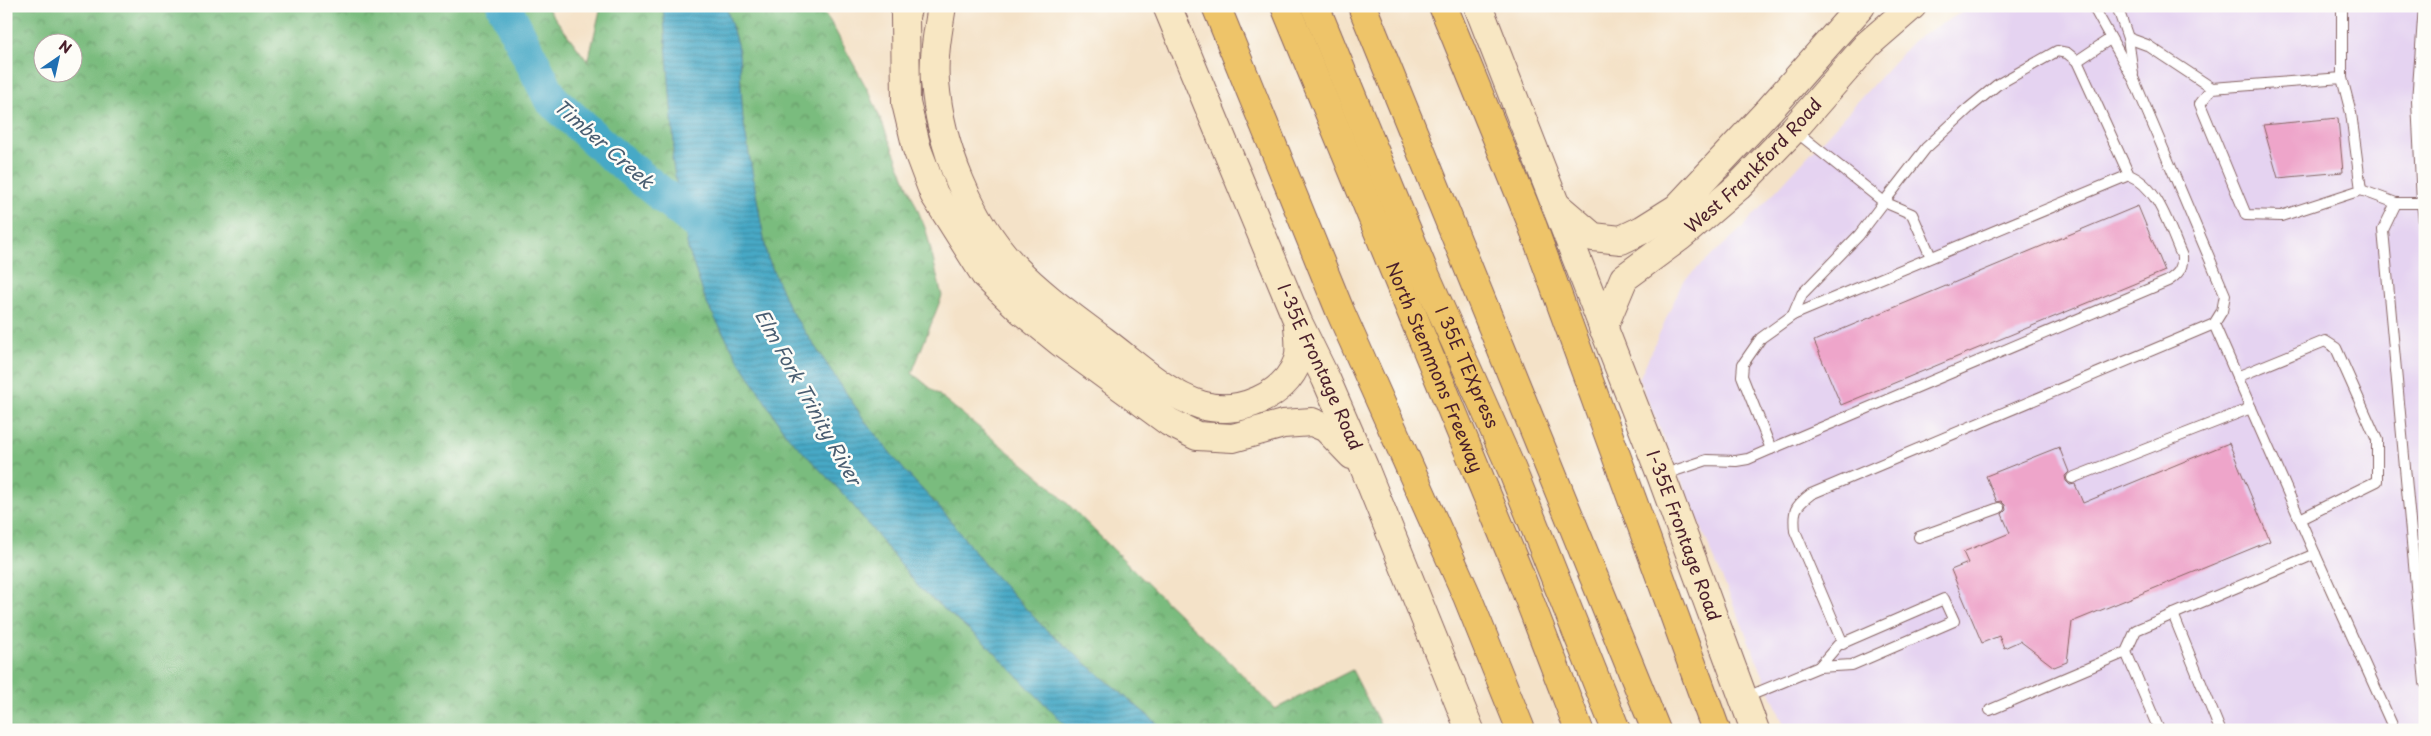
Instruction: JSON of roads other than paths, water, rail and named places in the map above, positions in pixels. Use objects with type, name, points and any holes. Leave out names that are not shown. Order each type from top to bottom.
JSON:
[{"type":"highway","name":"I 35E TEXpress","points":[[1315,6],[1422,267],[1512,470],[1616,730]]},
{"type":"highway","points":[[1362,6],[1656,730]]},
{"type":"highway","points":[[1442,6],[1530,219],[1716,730]]},
{"type":"highway","name":"North Stemmons Freeway","points":[[1285,7],[1519,573],[1579,730]]},
{"type":"highway","points":[[1218,12],[1340,311],[1467,596],[1521,730]]},
{"type":"main road","points":[[908,6],[905,16],[906,103],[918,149],[934,194],[985,275],[1022,311],[1060,342],[1169,422],[1197,436],[1233,438],[1282,424],[1312,422],[1326,428],[1364,467]]},
{"type":"main road","points":[[942,6],[937,35],[935,81],[942,124],[953,160],[967,196],[989,235],[1016,268],[1044,294],[1173,394],[1203,405],[1232,407],[1254,404],[1274,391],[1284,382],[1298,358],[1298,322]]},
{"type":"main road","name":"I-35E Frontage Road","points":[[1167,6],[1298,322],[1326,379],[1364,467],[1470,730]]},
{"type":"main road","name":"I-35E Frontage Road","points":[[1478,6],[1661,475],[1755,730]]},
{"type":"main road","name":"West Frankford Road","points":[[1557,206],[1593,236],[1621,240],[1642,230],[1677,208],[1770,109],[1861,6]]},
{"type":"main road","name":"West Frankford Road","points":[[1603,328],[1624,278],[1681,236],[1738,187],[1794,129],[1867,45],[1912,6]]},
{"type":"main road","points":[[1770,109],[1794,129]]},
{"type":"lane","points":[[1842,644],[1795,531],[1794,512],[1800,502],[1811,494],[2214,324],[2222,311],[2225,295],[2134,80],[2093,6]]},
{"type":"lane","points":[[2118,6],[2128,38],[2134,80]]},
{"type":"lane","points":[[2342,6],[2342,78],[2351,113],[2361,190]]},
{"type":"lane","points":[[2424,6],[2417,101],[2425,231]]},
{"type":"lane","points":[[2128,38],[2147,45],[2212,88],[2342,78]]},
{"type":"lane","points":[[2077,61],[2110,39]]},
{"type":"lane","points":[[1661,475],[1707,460],[1736,461],[1748,459],[2159,285],[2176,276],[2183,266],[2182,256],[2151,189],[2141,180],[2129,175],[2077,61],[2067,53],[2057,51],[1997,85],[1926,148],[1859,235],[1802,294],[1793,315]]},
{"type":"lane","points":[[2212,88],[2200,104],[2246,215],[2282,216],[2361,190],[2396,203],[2423,202]]},
{"type":"lane","points":[[1794,129],[1884,202],[1912,214],[1931,257]]},
{"type":"lane","points":[[1771,449],[1742,376],[1742,364],[1760,338],[1793,315],[2129,175]]},
{"type":"lane","points":[[2396,203],[2383,230],[2425,683]]},
{"type":"lane","points":[[2214,324],[2393,726],[2391,730]]},
{"type":"lane","points":[[2237,377],[2326,341],[2336,348],[2377,440],[2377,481],[2300,519]]},
{"type":"lane","points":[[2072,478],[2251,408]]},
{"type":"lane","points":[[1919,537],[1999,508]]},
{"type":"lane","points":[[1990,710],[2126,652],[2136,630],[2315,554]]},
{"type":"lane","points":[[1743,698],[1819,667],[1852,665],[1954,621],[1944,599],[1838,646],[1819,667]]},
{"type":"lane","points":[[2173,614],[2220,730]]},
{"type":"lane","points":[[2126,652],[2159,730]]},
{"type":"water","name":"Elm Fork Trinity River","points":[[663,6],[726,6],[739,51],[743,119],[767,256],[789,308],[867,424],[905,471],[947,516],[984,564],[1044,628],[1165,730],[1070,730],[987,645],[921,590],[847,498],[785,433],[735,354],[707,304],[688,249],[672,159],[674,144]]},
{"type":"waterway","name":"Timber Creek","points":[[504,6],[551,99],[609,152],[717,239]]}]
